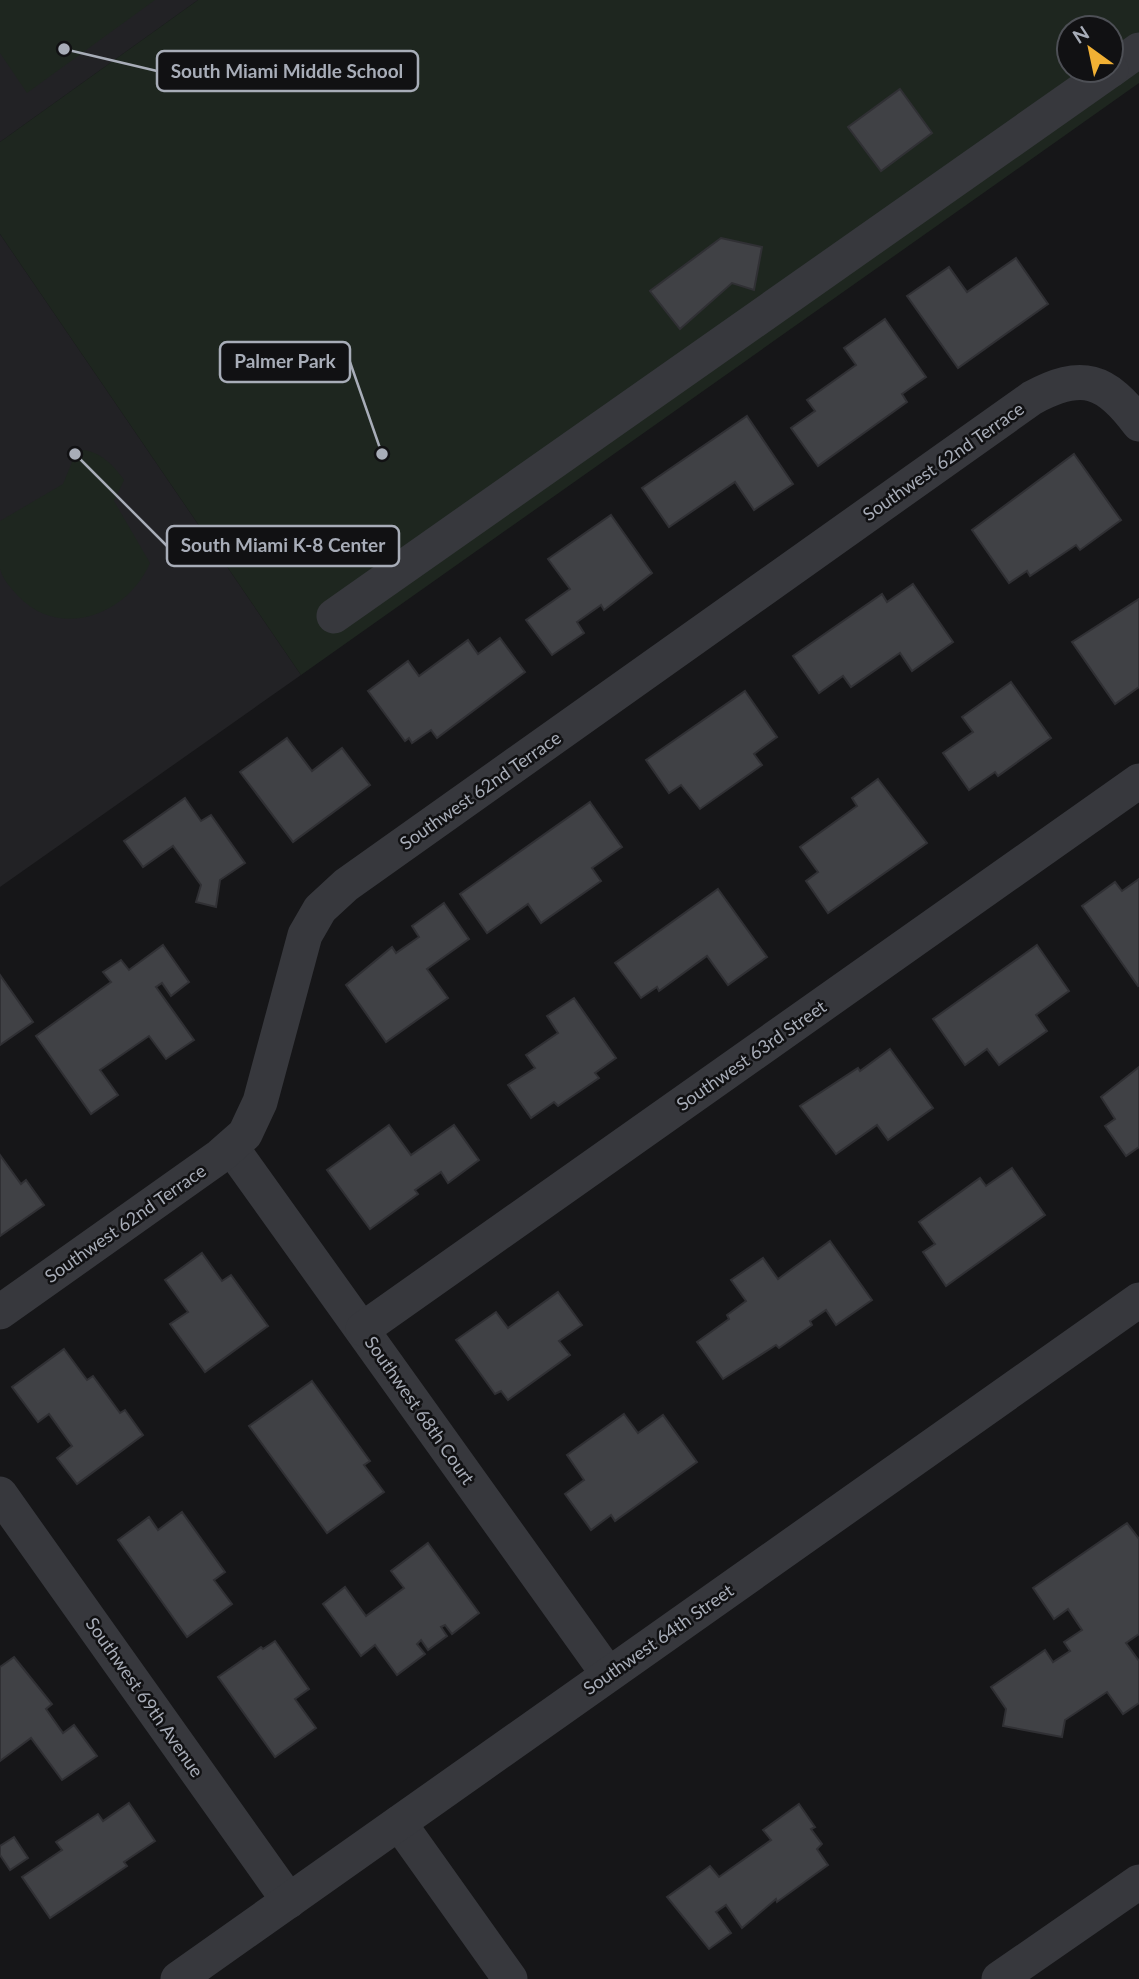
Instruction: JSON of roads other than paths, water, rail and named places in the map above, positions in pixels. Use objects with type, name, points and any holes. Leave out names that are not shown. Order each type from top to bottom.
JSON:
[{"type":"street","points":[[334,617],[1091,84]]},
{"type":"street","name":"Southwest 62nd Terrace","points":[[0,1312],[231,1147],[245,1134],[260,1102],[304,935],[331,897],[1032,398],[1060,384],[1073,381],[1093,383],[1114,395],[1139,424]]},
{"type":"street","name":"Southwest 63rd Street","points":[[363,1329],[1139,781]]},
{"type":"street","name":"Southwest 68th Court","points":[[231,1147],[608,1674]]},
{"type":"street","name":"Southwest 64th Street","points":[[178,1979],[1139,1300]]},
{"type":"street","name":"Southwest 69th Avenue","points":[[0,1494],[289,1901]]},
{"type":"street","points":[[399,1823],[510,1979]]},
{"type":"street","points":[[999,1979],[1139,1882]]},
{"type":"place","name":"South Miami Middle School","points":[[64,49]]},
{"type":"place","name":"South Miami K-8 Center","points":[[75,454]]},
{"type":"place","name":"Palmer Park","points":[[382,454]]}]
